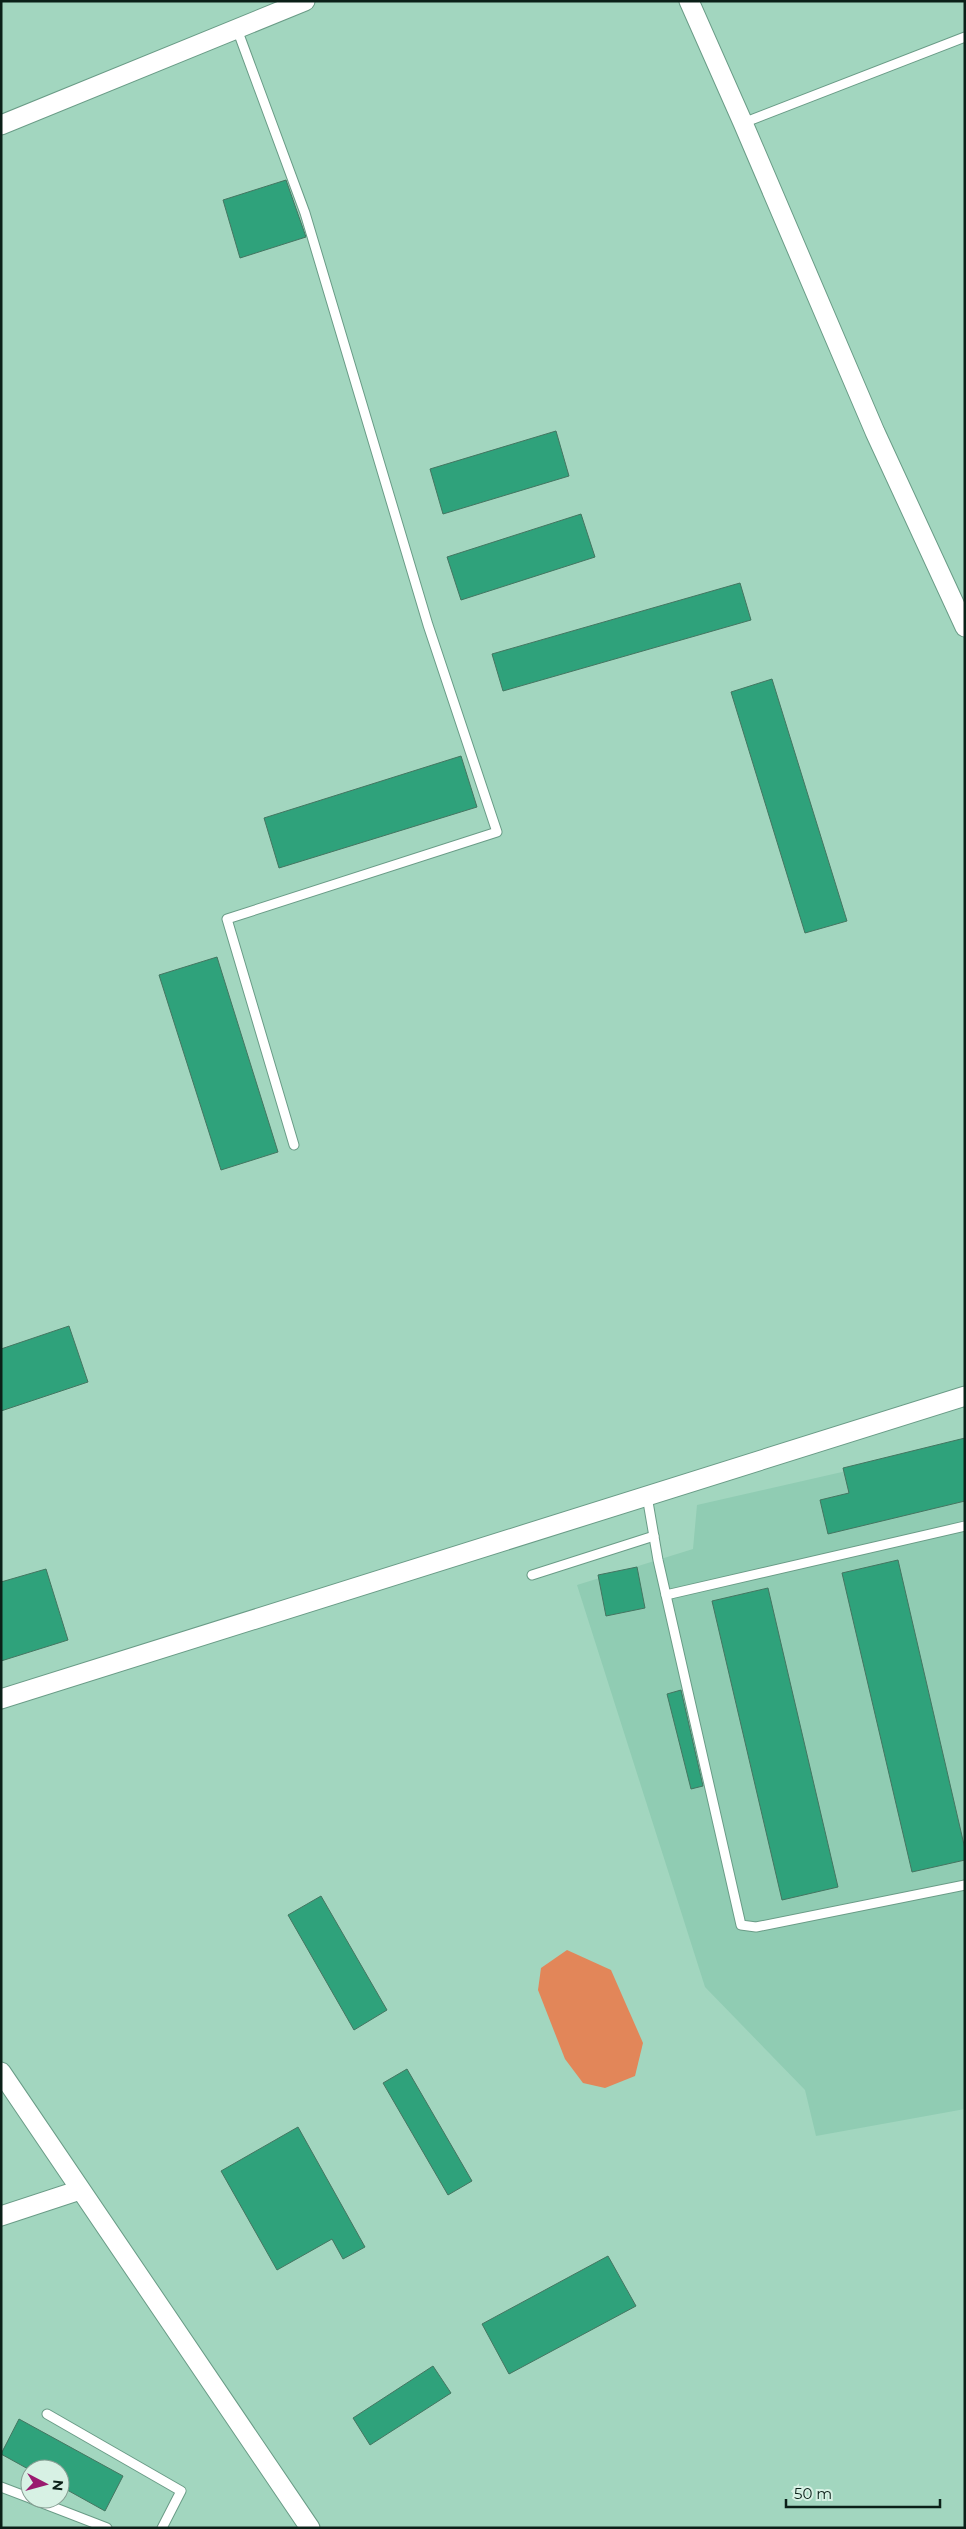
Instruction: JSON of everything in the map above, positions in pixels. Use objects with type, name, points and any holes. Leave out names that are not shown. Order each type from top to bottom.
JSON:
[{"type":"street","points":[[1,125],[305,1]]},
{"type":"street","points":[[688,1],[743,123],[875,432],[965,627]]},
{"type":"street","points":[[1,1699],[965,1396]]},
{"type":"street","points":[[1,2072],[41,2128],[80,2190],[310,2528]]},
{"type":"street","points":[[1,2216],[80,2190]]},
{"type":"lane","points":[[237,29],[305,213],[428,626],[498,832],[226,919],[294,1144]]},
{"type":"lane","points":[[743,123],[965,37]]},
{"type":"lane","points":[[647,1496],[666,1595],[741,1925],[756,1927],[965,1885]]},
{"type":"lane","points":[[666,1595],[965,1526]]},
{"type":"lane","points":[[532,1575],[654,1536]]},
{"type":"lane","points":[[47,2414],[181,2491],[162,2528]]},
{"type":"lane","points":[[1,2487],[20,2495]]},
{"type":"lane","points":[[57,2509],[107,2528]]},
{"type":"shaded area","points":[[965,1444],[965,2109],[816,2136],[805,2090],[705,1987],[577,1585],[693,1549],[697,1505]]},
{"type":"shaded area","points":[[567,1950],[611,1970],[643,2043],[635,2076],[605,2088],[583,2083],[565,2059],[538,1990],[541,1968]]},
{"type":"building","points":[[286,180],[306,237],[240,258],[223,200]]},
{"type":"building","points":[[556,431],[569,476],[443,514],[430,469]]},
{"type":"building","points":[[581,514],[595,557],[461,600],[447,557]]},
{"type":"building","points":[[740,583],[751,620],[503,691],[492,654]]},
{"type":"building","points":[[772,679],[847,921],[805,933],[731,692]]},
{"type":"building","points":[[461,756],[477,807],[279,868],[264,818]]},
{"type":"building","points":[[217,957],[278,1152],[221,1170],[159,975]]},
{"type":"building","points":[[69,1326],[88,1382],[1,1411],[1,1349]]},
{"type":"building","points":[[965,1438],[965,1501],[828,1534],[820,1500],[849,1493],[843,1468]]},
{"type":"building","points":[[898,1560],[965,1849],[965,1860],[912,1872],[842,1573]]},
{"type":"building","points":[[637,1567],[645,1608],[606,1616],[598,1575]]},
{"type":"building","points":[[46,1569],[68,1640],[1,1661],[1,1582]]},
{"type":"building","points":[[768,1588],[838,1887],[782,1900],[712,1601]]},
{"type":"building","points":[[681,1690],[703,1786],[691,1789],[667,1694]]},
{"type":"building","points":[[321,1896],[387,2010],[354,2030],[288,1915]]},
{"type":"building","points":[[407,2069],[472,2181],[448,2195],[383,2083]]},
{"type":"building","points":[[298,2127],[365,2247],[343,2259],[332,2239],[277,2270],[221,2171]]},
{"type":"building","points":[[608,2256],[636,2306],[509,2374],[482,2324]]},
{"type":"building","points":[[433,2366],[451,2393],[370,2445],[353,2418]]},
{"type":"building","points":[[19,2419],[123,2476],[105,2511],[70,2492],[70,2459],[20,2459],[20,2464],[1,2454]]}]
